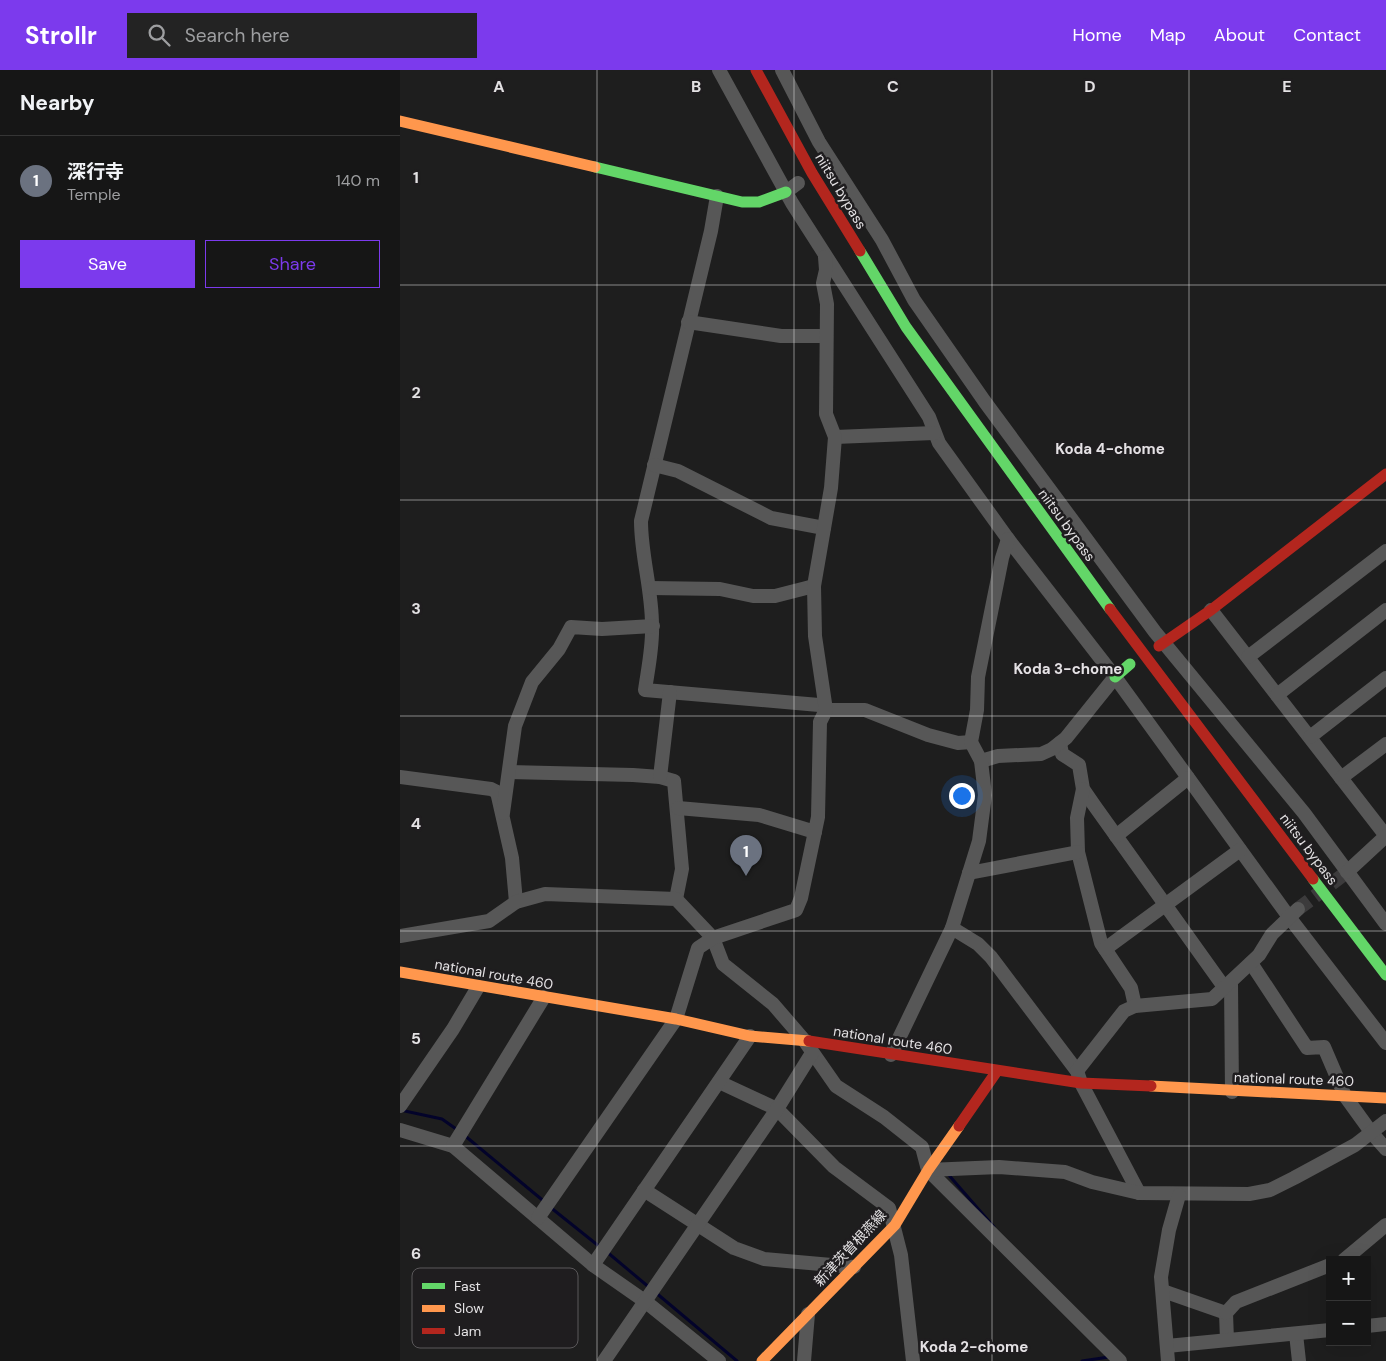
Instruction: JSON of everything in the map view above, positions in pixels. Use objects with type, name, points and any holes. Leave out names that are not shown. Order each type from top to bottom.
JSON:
[{"type":"main road","name":"niitsu bypass","points":[[756,70],[812,173],[906,327],[1120,623],[1386,975]]},
{"type":"main road","points":[[400,121],[742,202],[759,202],[786,192]]},
{"type":"main road","points":[[1161,644],[1211,610],[1386,474]]},
{"type":"main road","points":[[1115,678],[1130,664]]},
{"type":"main road","name":"national route 460","points":[[400,972],[478,987],[676,1019],[750,1036],[804,1040],[891,1056],[997,1072],[1079,1077],[1232,1092],[1386,1098]]},
{"type":"main road","name":"新津茨曽根燕線","points":[[762,1361],[895,1224],[928,1170],[997,1072]]},
{"type":"street","points":[[719,70],[786,192],[825,257],[929,417],[934,433],[1008,539],[1115,678],[1240,850],[1293,913],[1386,1043]]},
{"type":"street","points":[[782,70],[831,165],[882,240],[914,300],[1161,644],[1304,813],[1386,924]]},
{"type":"street","points":[[786,192],[798,183]]},
{"type":"street","points":[[716,196],[711,231],[641,520],[641,540],[650,588],[652,626],[645,690],[819,705],[826,710],[865,710],[928,735],[958,743],[972,742]]},
{"type":"street","points":[[538,1218],[676,1019],[698,948],[713,938],[796,910],[801,898],[818,816],[820,722],[826,710],[815,636],[814,586],[830,488],[835,437],[826,414],[827,304],[822,282],[826,270],[825,257]]},
{"type":"street","points":[[688,322],[781,336],[826,336]]},
{"type":"street","points":[[835,437],[934,433]]},
{"type":"street","points":[[654,466],[678,471],[771,518],[824,528]]},
{"type":"street","points":[[891,1056],[952,928],[979,841],[985,795],[981,761],[972,742],[977,710],[978,677],[1002,558],[1008,539]]},
{"type":"street","points":[[1248,657],[1386,551]]},
{"type":"street","points":[[650,588],[720,589],[753,596],[775,596],[814,586]]},
{"type":"street","points":[[1211,610],[1386,836],[1347,872]]},
{"type":"street","points":[[1277,695],[1386,610]]},
{"type":"street","points":[[503,813],[514,726],[532,682],[559,649],[571,627],[602,629],[652,626]]},
{"type":"street","points":[[981,761],[998,756],[1041,754],[1060,743],[1115,678]]},
{"type":"street","points":[[1310,737],[1386,678]]},
{"type":"street","points":[[660,777],[670,692]]},
{"type":"street","points":[[1060,743],[1062,754],[1079,765],[1083,789],[1077,818],[1078,852],[1101,942],[1131,988],[1136,1006]]},
{"type":"street","points":[[1341,778],[1386,744]]},
{"type":"street","points":[[509,772],[660,777],[674,781],[678,808],[682,869],[676,899]]},
{"type":"street","points":[[400,777],[491,789],[496,792],[503,813],[512,858],[516,902]]},
{"type":"street","points":[[1116,836],[1188,778]]},
{"type":"street","points":[[1083,789],[1165,904],[1228,985],[1232,1092]]},
{"type":"street","points":[[678,808],[759,814],[815,832]]},
{"type":"street","points":[[1105,949],[1240,850]]},
{"type":"street","points":[[969,872],[1078,852]]},
{"type":"street","points":[[400,936],[489,921],[516,902],[545,894],[676,899],[713,938],[723,964],[773,1004],[804,1040],[836,1086],[884,1117],[922,1147],[928,1170],[1120,1361]]},
{"type":"street","points":[[1079,1077],[1124,1011],[1136,1006],[1212,998],[1259,955],[1272,934],[1293,913]]},
{"type":"street","points":[[952,928],[978,944],[992,957],[1079,1077],[1139,1193]]},
{"type":"street","points":[[1251,963],[1307,1048],[1324,1047],[1345,1096],[1386,1149]]},
{"type":"street","points":[[400,1106],[453,1030],[478,987]]},
{"type":"street","points":[[453,1146],[544,997]]},
{"type":"street","points":[[593,1265],[750,1036]]},
{"type":"street","points":[[604,1361],[777,1109],[812,1053]]},
{"type":"street","points":[[719,1082],[777,1109],[834,1166],[889,1208],[895,1224],[901,1255],[913,1361]]},
{"type":"street","points":[[928,1170],[999,1167],[1064,1172],[1092,1182],[1139,1193],[1179,1195],[1249,1194],[1270,1190],[1355,1145],[1386,1121]]},
{"type":"street","points":[[400,1130],[453,1146],[593,1265],[646,1302],[719,1361]]},
{"type":"street","points":[[644,1190],[734,1248],[764,1259],[854,1267]]},
{"type":"street","points":[[1168,1361],[1161,1276],[1169,1230],[1179,1195]]},
{"type":"street","points":[[1349,1256],[1386,1224]]},
{"type":"street","points":[[1226,1340],[1226,1313],[1236,1302],[1326,1267]]},
{"type":"street","points":[[1163,1291],[1226,1313]]},
{"type":"street","points":[[804,1361],[808,1314]]},
{"type":"street","points":[[1371,1326],[1386,1324]]},
{"type":"street","points":[[1167,1346],[1326,1330]]},
{"type":"street","points":[[1296,1334],[1299,1361]]},
{"type":"waterway","points":[[400,1110],[442,1119],[459,1131]]},
{"type":"waterway","points":[[464,1135],[546,1203]]},
{"type":"waterway","points":[[947,1173],[994,1227]]},
{"type":"waterway","points":[[550,1207],[600,1247]]},
{"type":"waterway","points":[[607,1252],[650,1288]]},
{"type":"waterway","points":[[655,1292],[737,1361]]},
{"type":"waterway","points":[[1082,1361],[1109,1357]]},
{"type":"tunnel","points":[[1298,909],[1347,872]]},
{"type":"traffic: fast","points":[[595,167],[742,202],[759,202],[786,192]]},
{"type":"traffic: fast","points":[[860,251],[906,327],[1110,609]]},
{"type":"traffic: fast","points":[[1115,677],[1130,664]]},
{"type":"traffic: fast","points":[[1313,879],[1386,975]]},
{"type":"traffic: slow","points":[[400,121],[595,167]]},
{"type":"traffic: slow","points":[[400,972],[676,1019],[750,1036],[809,1041]]},
{"type":"traffic: slow","points":[[1151,1086],[1386,1098]]},
{"type":"traffic: slow","points":[[762,1361],[895,1225],[928,1170],[959,1126]]},
{"type":"traffic: jam","points":[[756,70],[812,173],[860,251]]},
{"type":"traffic: jam","points":[[1159,646],[1211,610],[1386,474]]},
{"type":"traffic: jam","points":[[1110,609],[1313,879]]},
{"type":"traffic: jam","points":[[809,1041],[1081,1083],[1151,1086]]},
{"type":"traffic: jam","points":[[959,1126],[997,1071]]},
{"type":"place","name":"深行寺","points":[[746,876]]},
{"type":"district","name":"Koda 4-chome","points":[[1110,449]]},
{"type":"district","name":"Koda 3-chome","points":[[1068,669]]},
{"type":"district","name":"Koda 2-chome","points":[[974,1347]]}]
